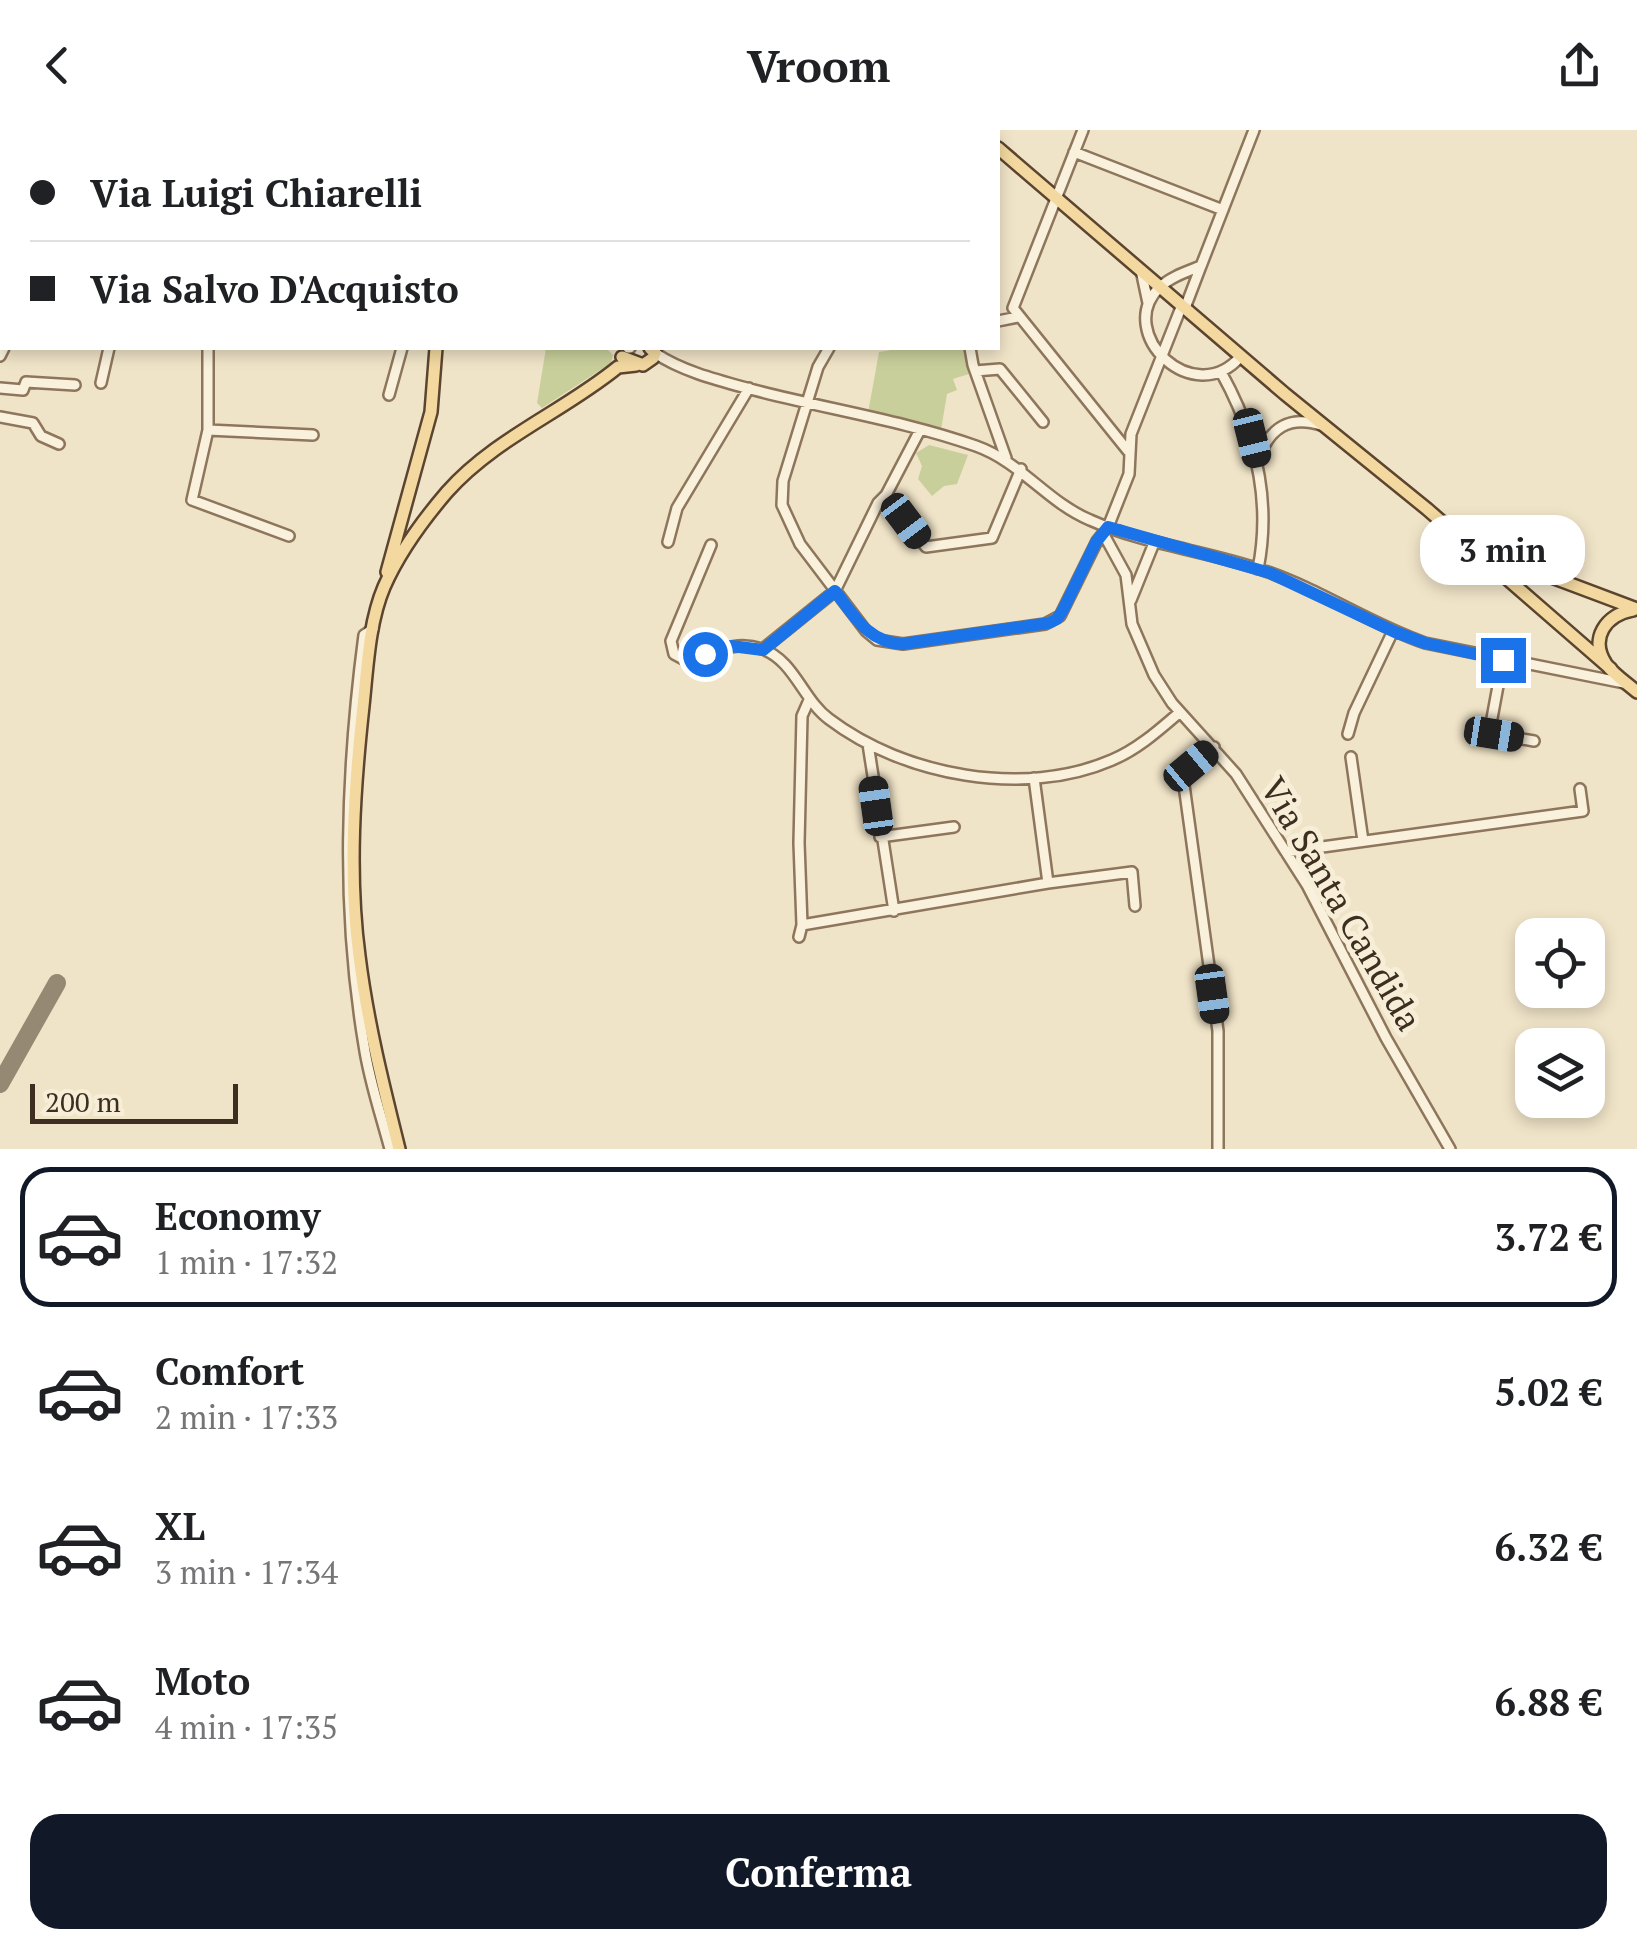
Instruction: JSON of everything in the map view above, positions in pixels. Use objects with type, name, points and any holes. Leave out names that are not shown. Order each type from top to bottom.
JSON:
[{"type":"main road","points":[[1000,150],[1632,688]]},
{"type":"main road","points":[[399,1149],[375,1050],[356,923],[356,779],[373,630],[400,516],[431,412],[436,350]]},
{"type":"main road","points":[[382,590],[415,534],[461,479],[624,352],[650,354]]},
{"type":"main road","points":[[1427,510],[1528,567],[1620,604],[1637,607]]},
{"type":"main road","points":[[1610,670],[1600,646],[1602,628],[1610,617],[1637,607]]},
{"type":"street","points":[[1083,130],[1013,304],[1018,317],[1130,454]]},
{"type":"street","points":[[827,350],[822,356],[784,481],[782,505],[791,530],[866,631],[890,643],[902,644],[1045,624],[1060,616],[1106,530],[1129,474],[1131,434],[1254,130]]},
{"type":"street","points":[[1074,152],[1223,210]]},
{"type":"street","points":[[1148,306],[1160,287],[1200,266]]},
{"type":"street","points":[[1178,276],[1144,272],[1148,327],[1161,358],[1189,373],[1222,372],[1241,356]]},
{"type":"street","points":[[1000,321],[1018,317]]},
{"type":"street","points":[[101,383],[109,350]]},
{"type":"street","points":[[208,350],[208,430],[192,500],[289,536]]},
{"type":"street","points":[[389,396],[401,350]]},
{"type":"street","points":[[970,350],[1006,458]]},
{"type":"street","points":[[650,354],[807,404],[966,442],[1006,458],[1106,530],[1258,568],[1425,643],[1632,688]]},
{"type":"street","points":[[975,371],[1000,369],[1043,422]]},
{"type":"street","points":[[1222,372],[1245,420],[1257,462],[1263,512],[1258,568]]},
{"type":"street","points":[[0,388],[23,390],[26,382],[75,384]]},
{"type":"street","points":[[668,542],[676,508],[750,388]]},
{"type":"street","points":[[0,417],[33,423],[41,436],[59,444]]},
{"type":"street","points":[[1257,462],[1266,440],[1280,425],[1298,420],[1324,426]]},
{"type":"street","points":[[208,430],[313,435]]},
{"type":"street","points":[[763,650],[835,591],[878,503],[920,430]]},
{"type":"street","points":[[886,495],[926,547],[992,538],[1020,469]]},
{"type":"street","name":"Via Santa Candida","points":[[1106,530],[1126,575],[1132,624],[1144,658],[1180,712],[1248,791],[1324,916],[1386,1038],[1450,1149]]},
{"type":"street","points":[[1130,602],[1154,542]]},
{"type":"street","points":[[711,545],[671,641],[672,652],[690,662],[731,646],[763,650],[786,666],[824,716],[868,744],[922,764],[960,773],[1034,778],[1110,761],[1144,742],[1180,712]]},
{"type":"street","points":[[373,630],[364,634],[353,725],[348,794],[348,921],[364,1048],[390,1149]]},
{"type":"street","points":[[1348,734],[1392,631]]},
{"type":"street","points":[[1503,660],[1490,729],[1494,734],[1534,741]]},
{"type":"street","points":[[799,936],[802,716],[809,700]]},
{"type":"street","points":[[868,744],[894,911]]},
{"type":"street","points":[[1214,747],[1183,778],[1220,1053],[1218,1149]]},
{"type":"street","points":[[1350,757],[1364,841]]},
{"type":"street","points":[[1034,778],[1048,883]]},
{"type":"street","points":[[1286,852],[1583,811],[1580,789]]},
{"type":"street","points":[[880,837],[954,827]]},
{"type":"street","points":[[802,925],[1132,872],[1135,906]]},
{"type":"green space","points":[[546,350],[608,350],[613,355],[611,363],[542,408],[537,403]]},
{"type":"green space","points":[[965,350],[969,374],[953,379],[957,390],[947,394],[941,430],[868,413],[879,352]]},
{"type":"green space","points":[[929,445],[968,455],[957,484],[944,486],[932,496],[918,479],[922,466],[916,453]]},
{"type":"taxiway","points":[[0,1084],[57,983]]},
{"type":"route","points":[[705,654],[731,646],[763,650],[835,591],[866,631],[877,640],[890,643],[1049,623],[1063,610],[1096,542],[1108,527],[1258,568],[1395,632],[1425,643],[1503,660]]}]
